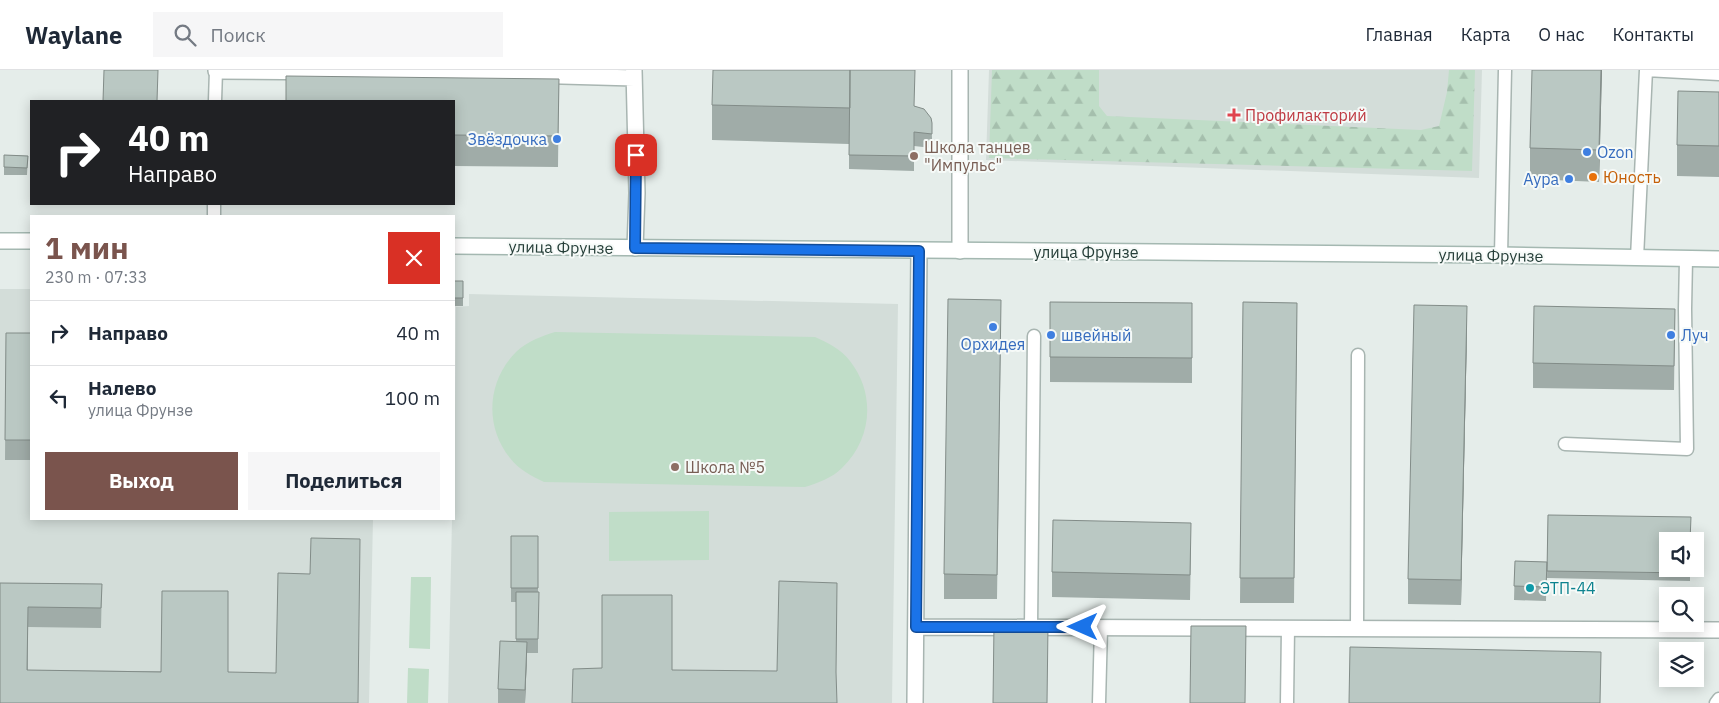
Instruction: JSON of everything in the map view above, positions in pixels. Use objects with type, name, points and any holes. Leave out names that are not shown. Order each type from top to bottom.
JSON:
[{"type":"street","points":[[960,70],[960,251]]},
{"type":"street","points":[[216,71],[634,74],[637,193],[635,248]]},
{"type":"street","points":[[0,240],[30,241]]},
{"type":"street","name":"улица Фрунзе","points":[[455,246],[1501,255],[1719,259]]},
{"type":"street","points":[[915,703],[919,251]]},
{"type":"street","points":[[916,627],[1719,630]]},
{"type":"lane","points":[[1501,255],[1505,70]]},
{"type":"lane","points":[[1637,258],[1646,70],[1719,74]]},
{"type":"lane","points":[[216,71],[216,100]]},
{"type":"lane","points":[[1565,444],[1687,450],[1686,259]]},
{"type":"lane","points":[[1032,627],[1034,336]]},
{"type":"lane","points":[[1357,628],[1358,355]]},
{"type":"lane","points":[[1099,703],[1101,627]]},
{"type":"lane","points":[[1287,703],[1288,628]]},
{"type":"lane","points":[[1716,703],[1719,698]]},
{"type":"shaded area","name":"Профилакторий","points":[[989,70],[1482,70],[1479,178],[986,160]]},
{"type":"shaded area","points":[[0,289],[30,289],[30,520],[373,520],[369,703],[0,703]]},
{"type":"shaded area","name":"Школа №5","points":[[469,294],[898,304],[892,703],[448,703],[452,520],[455,520],[456,307],[469,306]]},
{"type":"green space","points":[[992,70],[1099,70],[1099,106],[1107,116],[1421,130],[1439,126],[1447,92],[1449,70],[1475,70],[1472,171],[989,158]]},
{"type":"green space","points":[[555,332],[815,337],[843,353],[858,374],[867,402],[865,430],[860,444],[838,472],[820,482],[805,487],[544,482],[517,466],[510,458],[496,432],[492,403],[500,375],[517,351],[540,337]]},
{"type":"green space","points":[[709,511],[709,560],[609,561],[609,512]]},
{"type":"green space","points":[[411,577],[431,577],[430,649],[409,648]]},
{"type":"green space","points":[[408,668],[429,669],[428,703],[407,703]]},
{"type":"building","points":[[104,70],[158,70],[157,100],[103,100]]},
{"type":"building","points":[[713,70],[850,70],[850,108],[712,105]]},
{"type":"building","points":[[850,70],[915,70],[914,106],[924,109],[931,118],[932,134],[914,132],[914,156],[849,155]]},
{"type":"building","points":[[1532,70],[1601,70],[1599,150],[1530,148]]},
{"type":"building","points":[[286,76],[559,79],[558,136],[455,135],[455,100],[286,100]]},
{"type":"building","points":[[1678,91],[1719,92],[1719,146],[1677,145]]},
{"type":"building","points":[[4,155],[28,156],[27,168],[4,167]]},
{"type":"building","points":[[455,281],[463,281],[463,298],[455,298]]},
{"type":"building","points":[[948,299],[1001,300],[997,575],[944,574]]},
{"type":"building","points":[[1050,302],[1192,303],[1192,358],[1050,357]]},
{"type":"building","points":[[1243,302],[1297,303],[1294,578],[1240,578]]},
{"type":"building","points":[[1414,305],[1467,306],[1461,580],[1408,579]]},
{"type":"building","points":[[1534,306],[1675,309],[1674,366],[1533,363]]},
{"type":"building","points":[[6,333],[30,333],[30,440],[5,440]]},
{"type":"building","points":[[1548,515],[1691,517],[1690,532],[1659,532],[1659,573],[1547,571]]},
{"type":"building","points":[[1053,520],[1191,523],[1190,575],[1052,572]]},
{"type":"building","points":[[511,536],[538,536],[538,588],[511,588]]},
{"type":"building","points":[[311,538],[360,539],[358,703],[0,703],[0,583],[102,584],[101,608],[28,607],[27,670],[161,672],[162,591],[228,591],[228,672],[276,673],[278,573],[310,574]]},
{"type":"building","points":[[1515,561],[1547,562],[1546,587],[1514,586]]},
{"type":"building","points":[[779,581],[837,583],[837,703],[572,703],[573,669],[602,668],[602,595],[672,595],[672,670],[777,671]]},
{"type":"building","points":[[516,592],[539,592],[538,639],[516,639]]},
{"type":"building","points":[[994,624],[1048,625],[1047,703],[993,703]]},
{"type":"building","points":[[1191,626],[1246,626],[1245,703],[1190,703]]},
{"type":"building","points":[[500,641],[527,642],[525,690],[498,689]]},
{"type":"building","points":[[1350,647],[1601,652],[1600,703],[1349,703]]},
{"type":"place","name":"Профилакторий","points":[[1234,115]]},
{"type":"place","name":"Звёздочка","points":[[557,139]]},
{"type":"place","name":"Ozon","points":[[1587,152]]},
{"type":"place","name":"Школа танцев \"Импульс\"","points":[[914,156]]},
{"type":"place","name":"Юность","points":[[1593,177]]},
{"type":"place","name":"Аура","points":[[1569,179]]},
{"type":"place","name":"Орхидея","points":[[993,327]]},
{"type":"place","name":"швейный","points":[[1051,335]]},
{"type":"place","name":"Луч","points":[[1671,335]]},
{"type":"place","name":"Школа №5","points":[[675,467]]},
{"type":"place","name":"ЭТП-44","points":[[1530,588]]},
{"type":"route","points":[[636,155],[635,248],[919,251],[916,627],[1083,627]]}]
